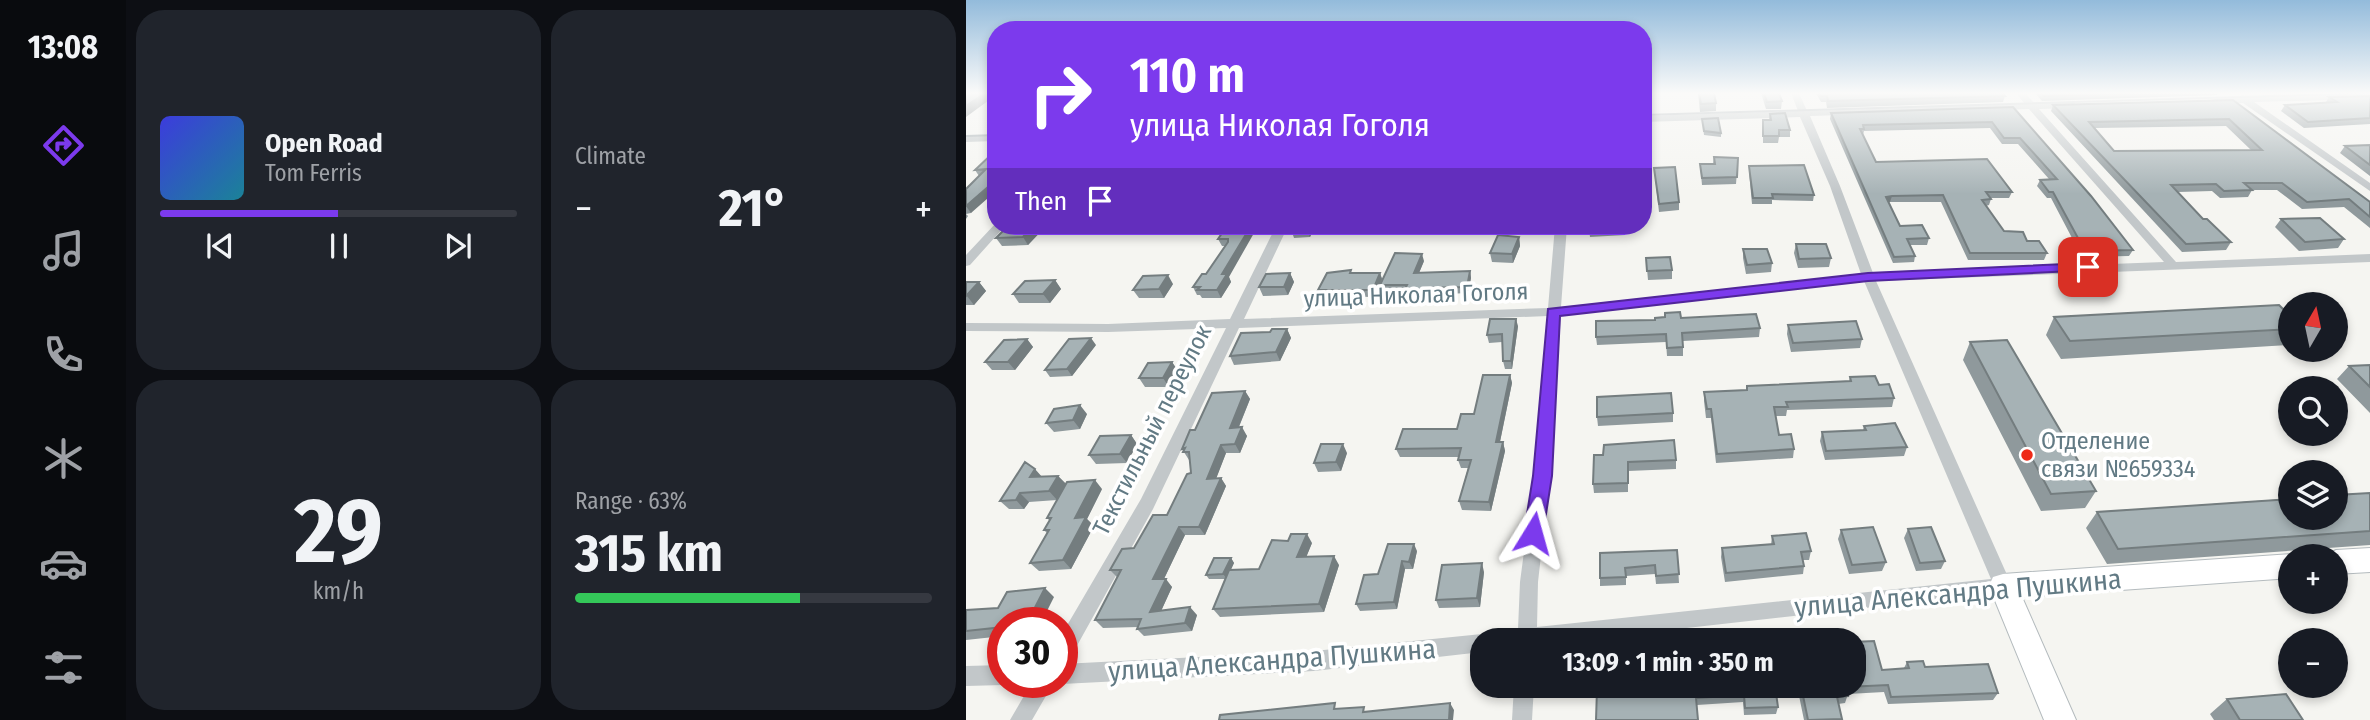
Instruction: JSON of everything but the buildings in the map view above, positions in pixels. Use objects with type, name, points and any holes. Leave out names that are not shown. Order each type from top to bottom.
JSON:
[{"type":"main road","points":[[2348,561],[2370,560]]},
{"type":"main road","name":"улица Александра Пушкина","points":[[2003,586],[2278,567]]},
{"type":"main road","points":[[2003,586],[2060,720]]},
{"type":"street","points":[[1809,127],[1835,186],[1868,277],[2003,586]]},
{"type":"street","points":[[2051,127],[2171,263]]},
{"type":"street","points":[[2283,127],[2370,188]]},
{"type":"street","points":[[966,139],[987,138]]},
{"type":"street","points":[[966,261],[991,235]]},
{"type":"street","name":"Текстильный переулок","points":[[1078,625],[1147,504],[1278,235]]},
{"type":"street","points":[[1528,628],[1533,533],[1542,476],[1560,235]]},
{"type":"street","name":"улица Николая Гоголя","points":[[966,327],[1234,325],[1553,312],[1868,277],[2171,263],[2370,258]]},
{"type":"street","name":"улица Александра Пушкина","points":[[1626,628],[2003,586]]},
{"type":"street","name":"улица Александра Пушкина","points":[[1078,673],[1314,662],[1470,644]]},
{"type":"street","points":[[966,676],[987,675]]},
{"type":"street","points":[[1020,720],[1034,698]]},
{"type":"street","points":[[1522,720],[1523,698]]},
{"type":"tram line","points":[[966,136],[987,135]]},
{"type":"place","name":"Отделение связи №659334","points":[[2027,455]]},
{"type":"route","points":[[1533,533],[1542,476],[1553,312],[1868,277],[2088,267]]}]
